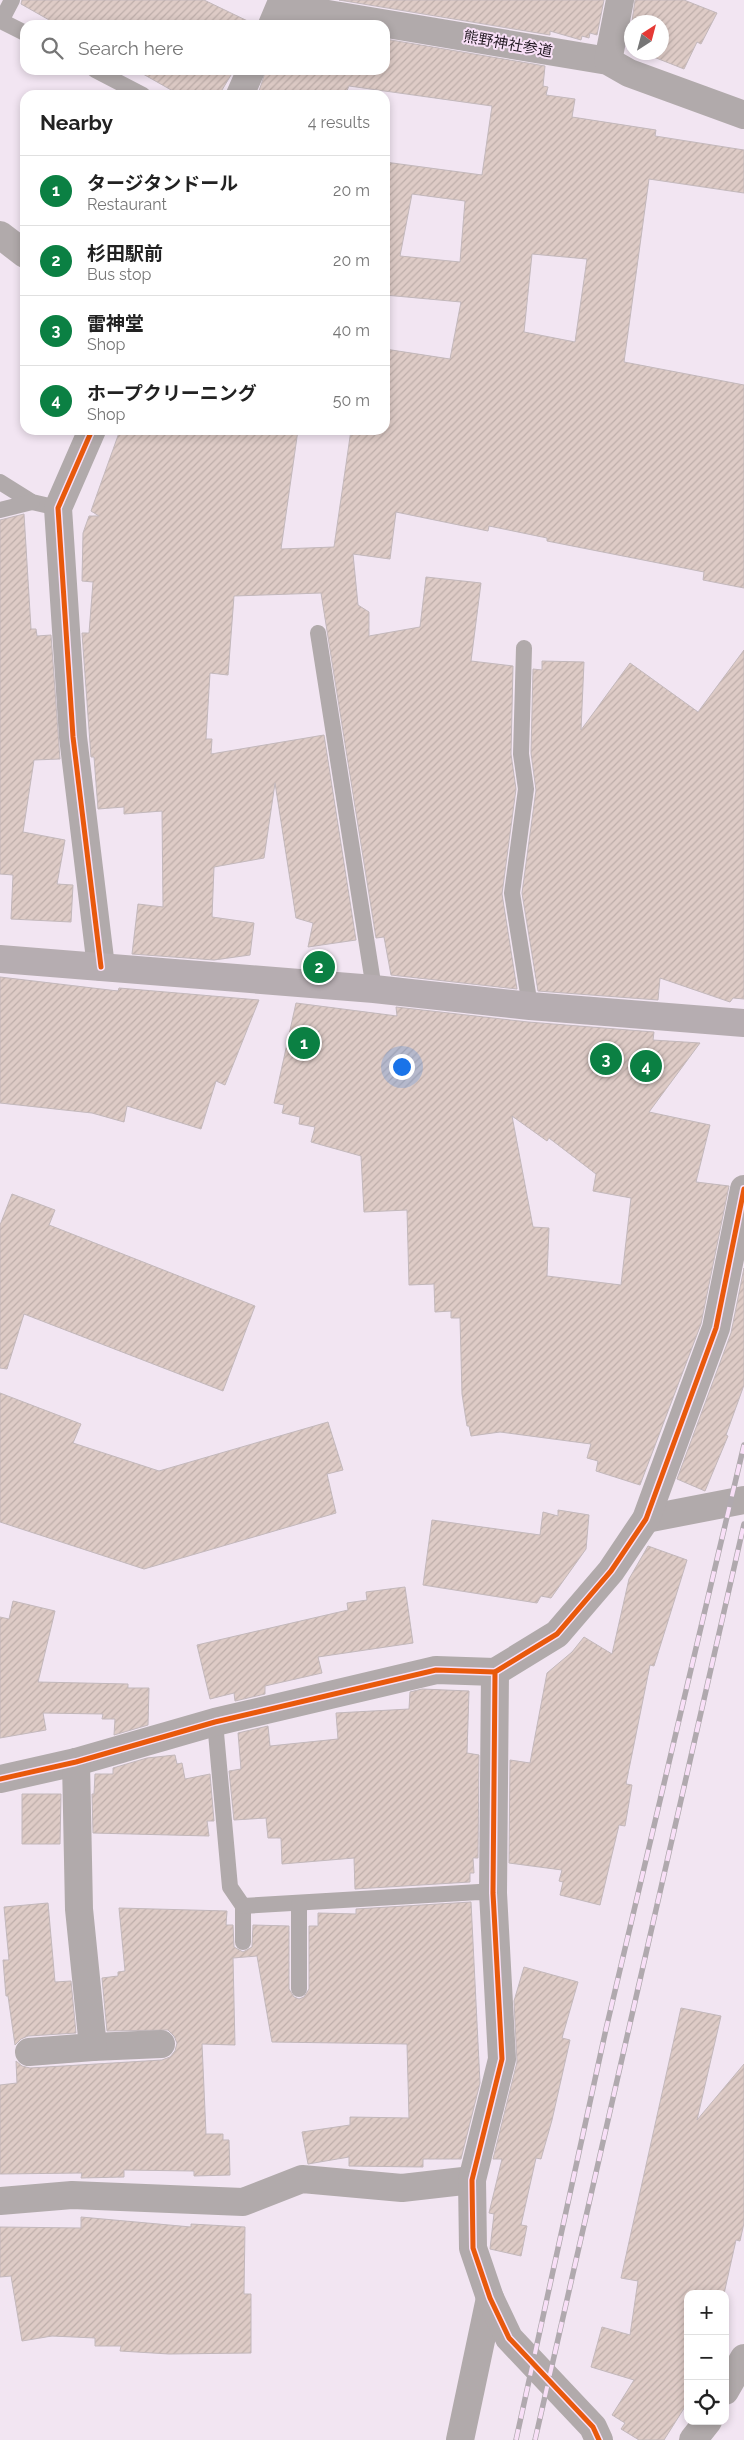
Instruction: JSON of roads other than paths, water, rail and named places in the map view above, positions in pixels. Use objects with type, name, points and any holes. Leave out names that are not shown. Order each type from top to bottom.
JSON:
[{"type":"main road","points":[[0,960],[374,989],[530,1006],[744,1023]]},
{"type":"street","points":[[608,61],[620,0]]},
{"type":"street","name":"熊野神社参道","points":[[272,10],[338,20]]},
{"type":"street","name":"熊野神社参道","points":[[390,28],[608,61],[629,73],[744,115]]},
{"type":"street","points":[[242,90],[249,75]]},
{"type":"street","points":[[0,235],[20,250]]},
{"type":"street","points":[[90,435],[58,508],[73,737],[101,967]]},
{"type":"street","points":[[0,1779],[76,1762],[215,1722],[436,1670],[494,1672],[557,1634],[611,1571],[646,1519],[716,1328],[744,1189]]},
{"type":"street","points":[[646,1519],[744,1500]]},
{"type":"street","points":[[494,1672],[493,1893],[502,2059],[472,2180],[472,2248],[490,2298],[508,2338],[593,2427],[599,2440]]},
{"type":"street","points":[[76,1762],[79,1909],[93,2047]]},
{"type":"street","points":[[29,2052],[161,2044]]},
{"type":"street","points":[[0,2201],[72,2195],[243,2202],[302,2179],[402,2188],[472,2180]]},
{"type":"street","points":[[460,2440],[490,2298]]},
{"type":"street","points":[[729,2385],[744,2358]]},
{"type":"street","points":[[693,2440],[705,2425]]},
{"type":"lane","points":[[12,0],[2,21],[20,30]]},
{"type":"lane","points":[[105,75],[133,90]]},
{"type":"lane","points":[[0,482],[32,502],[58,508]]},
{"type":"lane","points":[[0,510],[32,502]]},
{"type":"lane","points":[[318,633],[374,989]]},
{"type":"lane","points":[[524,648],[521,754],[526,789],[512,894],[530,1006]]},
{"type":"lane","points":[[215,1722],[230,1887],[243,1906],[243,1942]]},
{"type":"lane","points":[[243,1906],[479,1892],[493,1893]]},
{"type":"lane","points":[[299,1904],[299,1989]]},
{"type":"railway","points":[[516,2440],[606,2029],[744,1445]]},
{"type":"railway","points":[[535,2440],[744,1524]]},
{"type":"place","name":"杉田駅前","points":[[319,967]]},
{"type":"place","name":"タージタンドール","points":[[304,1043]]},
{"type":"place","name":"雷神堂","points":[[606,1059]]},
{"type":"place","name":"ホープクリーニング","points":[[646,1066]]}]
